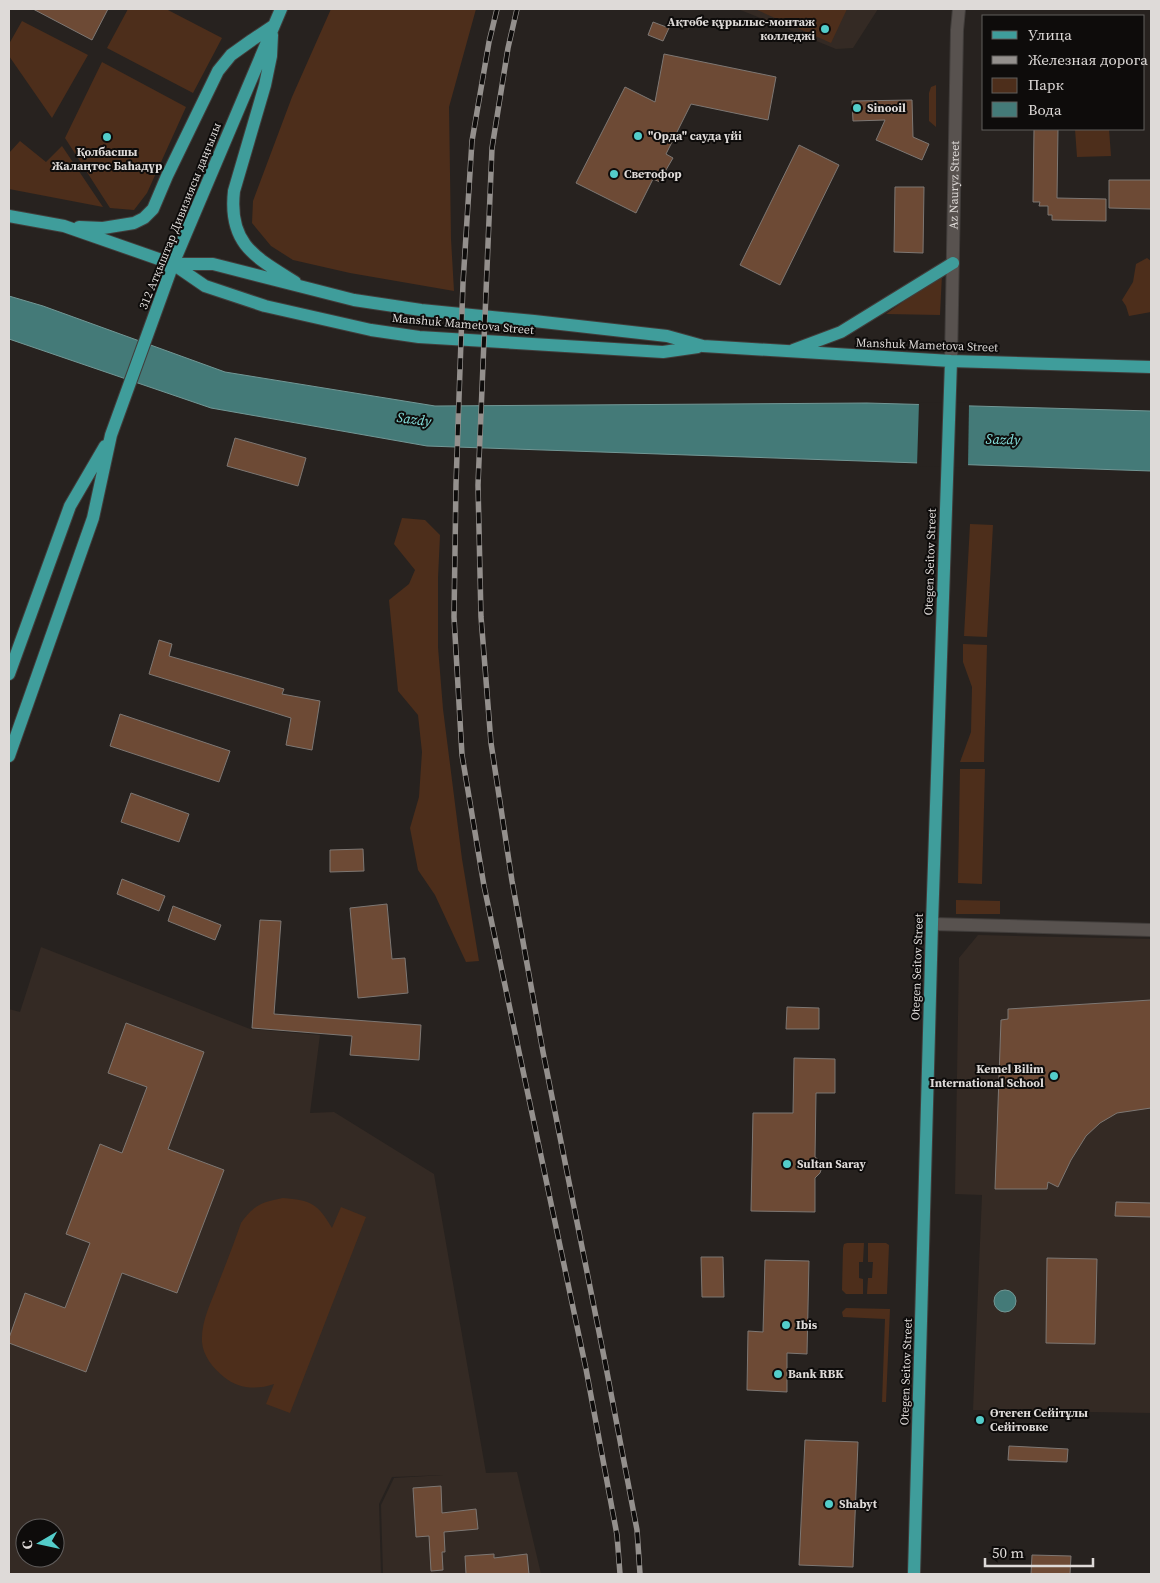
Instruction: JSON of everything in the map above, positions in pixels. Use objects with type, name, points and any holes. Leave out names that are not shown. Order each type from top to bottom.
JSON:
[{"type":"main road","name":"312 Атқыштар Дивизиясы даңғылы","points":[[9,756],[93,518],[111,436],[173,264],[281,9]]},
{"type":"main road","points":[[64,226],[119,227],[144,218],[153,209],[218,71],[232,55],[273,26]]},
{"type":"main road","points":[[273,26],[271,56],[265,85],[234,191],[233,219],[236,231],[244,244],[266,264],[303,287]]},
{"type":"main road","name":"Manshuk Mametova Street","points":[[9,216],[64,226],[173,264],[206,286],[265,306],[390,332],[419,337],[664,352],[703,346]]},
{"type":"main road","points":[[789,352],[841,332],[953,263]]},
{"type":"main road","name":"Manshuk Mametova Street","points":[[173,264],[213,264],[354,300],[421,310],[667,336],[703,346],[951,361],[1151,367]]},
{"type":"main road","name":"Otegen Seitov Street","points":[[914,1574],[932,924],[951,361]]},
{"type":"main road","name":"312 Атқыштар Дивизиясы даңғылы","points":[[9,674],[70,506],[111,436]]},
{"type":"street","name":"Az Nauryz Street","points":[[951,361],[959,9]]},
{"type":"street","points":[[932,924],[1151,930]]},
{"type":"shaded area","name":"Ақтөбе құрылыс-монтаж колледжі","points":[[738,9],[878,9],[853,48],[836,49]]},
{"type":"shaded area","points":[[978,935],[1151,939],[1151,1413],[973,1410],[982,1195],[955,1194],[959,958]]},
{"type":"shaded area","points":[[41,947],[250,1029],[320,1035],[310,1113],[334,1112],[434,1174],[486,1473],[517,1472],[541,1574],[383,1574],[381,1505],[394,1478],[444,1475],[392,1477],[379,1504],[381,1574],[9,1574],[9,1009],[20,1012]]},
{"type":"green space","points":[[128,9],[166,9],[222,38],[193,93],[107,48]]},
{"type":"green space","points":[[331,9],[476,9],[449,107],[451,239],[454,291],[350,273],[293,260],[271,246],[252,223],[253,201],[292,97]]},
{"type":"green space","points":[[755,9],[847,9],[831,43]]},
{"type":"green space","points":[[22,21],[88,55],[52,118],[9,56],[9,44]]},
{"type":"green space","points":[[102,62],[186,107],[147,193],[134,210],[110,208],[65,138]]},
{"type":"green space","points":[[936,85],[936,127],[929,121],[929,93],[931,87]]},
{"type":"green space","points":[[1075,130],[1109,130],[1111,156],[1077,157]]},
{"type":"green space","points":[[20,141],[46,162],[62,146],[103,207],[9,189],[9,153]]},
{"type":"green space","points":[[1147,258],[1151,261],[1151,312],[1129,316],[1122,300],[1133,282],[1136,264]]},
{"type":"green space","points":[[942,274],[940,315],[886,314]]},
{"type":"green space","points":[[402,518],[425,520],[440,535],[438,647],[443,709],[462,859],[479,961],[466,962],[435,895],[418,870],[410,828],[419,797],[422,752],[418,715],[398,691],[389,600],[409,584],[415,570],[394,544]]},
{"type":"green space","points":[[970,524],[993,525],[987,637],[964,636]]},
{"type":"green space","points":[[963,644],[987,645],[984,762],[960,762],[971,732],[972,687],[963,662]]},
{"type":"green space","points":[[960,769],[985,769],[982,884],[958,883]]},
{"type":"green space","points":[[956,900],[1000,901],[1000,914],[956,914]]},
{"type":"green space","points":[[283,1198],[301,1200],[318,1208],[332,1228],[341,1207],[366,1217],[290,1413],[266,1404],[274,1384],[254,1388],[235,1384],[224,1377],[209,1361],[204,1352],[202,1342],[207,1312],[241,1223],[259,1205]]},
{"type":"green space","points":[[864,1243],[863,1262],[859,1262],[859,1278],[863,1279],[863,1294],[846,1294],[842,1290],[843,1248],[844,1244]]},
{"type":"green space","points":[[868,1243],[886,1243],[889,1245],[887,1294],[867,1294],[868,1278],[872,1278],[873,1262],[868,1262]]},
{"type":"green space","points":[[846,1308],[890,1309],[886,1402],[882,1402],[885,1319],[843,1317],[842,1312]]},
{"type":"water","name":"Sazdy","points":[[9,296],[43,306],[225,372],[435,406],[867,403],[1151,411],[1151,471],[427,446],[211,408],[9,339]]},
{"type":"water","points":[[1005,1290],[1013,1293],[1016,1301],[1013,1309],[1005,1312],[997,1309],[994,1301],[997,1293]]},
{"type":"pier","points":[[919,402],[969,403],[968,468],[917,466]]},
{"type":"building","points":[[33,9],[108,9],[92,40]]},
{"type":"building","points":[[653,22],[669,28],[663,41],[648,35]]},
{"type":"building","points":[[664,54],[776,77],[768,120],[691,104],[666,154],[673,158],[660,182],[653,179],[636,213],[576,183],[625,87],[655,102]]},
{"type":"building","points":[[912,100],[913,137],[929,144],[922,160],[876,140],[885,120],[853,121],[852,101]]},
{"type":"building","points":[[1034,130],[1058,130],[1057,198],[1106,199],[1106,221],[1052,220],[1052,215],[1048,215],[1048,206],[1039,206],[1040,202],[1033,202]]},
{"type":"building","points":[[799,145],[839,165],[780,285],[740,265]]},
{"type":"building","points":[[1109,180],[1151,180],[1151,209],[1109,208]]},
{"type":"building","points":[[895,187],[924,187],[923,253],[894,252]]},
{"type":"building","points":[[235,438],[306,458],[298,486],[227,466]]},
{"type":"building","points":[[159,640],[172,644],[169,656],[284,689],[282,694],[320,701],[312,750],[286,745],[291,718],[149,674]]},
{"type":"building","points":[[120,714],[230,751],[219,782],[110,746]]},
{"type":"building","points":[[131,793],[189,814],[179,842],[121,822]]},
{"type":"building","points":[[363,849],[364,871],[330,872],[330,850]]},
{"type":"building","points":[[122,879],[165,896],[159,911],[117,894]]},
{"type":"building","points":[[387,904],[392,959],[405,958],[408,993],[358,998],[350,908]]},
{"type":"building","points":[[173,906],[221,925],[215,940],[168,921]]},
{"type":"building","points":[[260,920],[281,921],[274,1014],[421,1025],[419,1060],[350,1055],[352,1036],[252,1028]]},
{"type":"building","points":[[1151,1000],[1151,1108],[1117,1113],[1100,1123],[1086,1136],[1071,1160],[1058,1187],[1048,1182],[1047,1189],[995,1189],[1001,1020],[1008,1019],[1008,1009]]},
{"type":"building","points":[[787,1007],[819,1008],[819,1029],[786,1029]]},
{"type":"building","points":[[126,1023],[204,1052],[168,1149],[224,1170],[177,1293],[122,1273],[86,1372],[9,1343],[9,1338],[25,1293],[65,1308],[90,1243],[66,1234],[100,1144],[122,1153],[147,1087],[108,1073]]},
{"type":"building","name":"Sultan Saray","points":[[794,1058],[835,1059],[835,1093],[816,1093],[815,1157],[820,1161],[822,1167],[820,1173],[815,1178],[815,1212],[751,1211],[753,1113],[793,1113]]},
{"type":"building","points":[[1116,1202],[1151,1203],[1151,1217],[1115,1216]]},
{"type":"building","points":[[701,1257],[723,1257],[724,1297],[702,1297]]},
{"type":"building","points":[[1047,1258],[1097,1259],[1095,1344],[1046,1343]]},
{"type":"building","name":"Ibis","points":[[765,1260],[809,1261],[807,1354],[787,1353],[787,1392],[747,1390],[748,1331],[763,1332]]},
{"type":"building","name":"Shabyt","points":[[805,1440],[858,1442],[853,1567],[799,1565]]},
{"type":"building","points":[[1009,1446],[1068,1449],[1067,1462],[1008,1460]]},
{"type":"building","points":[[441,1486],[442,1513],[476,1509],[478,1529],[444,1532],[445,1552],[442,1552],[443,1570],[431,1571],[429,1536],[416,1537],[413,1488]]},
{"type":"building","points":[[494,1554],[494,1558],[527,1554],[529,1574],[466,1574],[465,1556]]},
{"type":"building","points":[[1032,1555],[1071,1556],[1070,1574],[1031,1574]]},
{"type":"railway","points":[[497,9],[489,42],[472,141],[463,283],[456,484],[454,617],[462,755],[484,886],[586,1369],[617,1535],[620,1574]]},
{"type":"railway","points":[[517,9],[508,48],[492,148],[478,485],[481,617],[491,743],[512,881],[543,1052],[637,1530],[640,1574]]},
{"type":"place","name":"Ақтөбе құрылыс-монтаж колледжі","points":[[825,29]]},
{"type":"place","name":"Sinooil","points":[[857,108]]},
{"type":"place","name":"\"Орда\" сауда үйі","points":[[638,136]]},
{"type":"place","name":"Қолбасшы Жалаңтөс Баһадүр","points":[[107,137]]},
{"type":"place","name":"Светофор","points":[[614,174]]},
{"type":"place","name":"Kemel Bilim International School","points":[[1054,1076]]},
{"type":"place","name":"Sultan Saray","points":[[787,1164]]},
{"type":"place","name":"Ibis","points":[[786,1325]]},
{"type":"place","name":"Bank RBK","points":[[778,1374]]},
{"type":"place","name":"Өтеген Сейітұлы Сейітовке","points":[[980,1420]]},
{"type":"place","name":"Shabyt","points":[[829,1504]]}]
